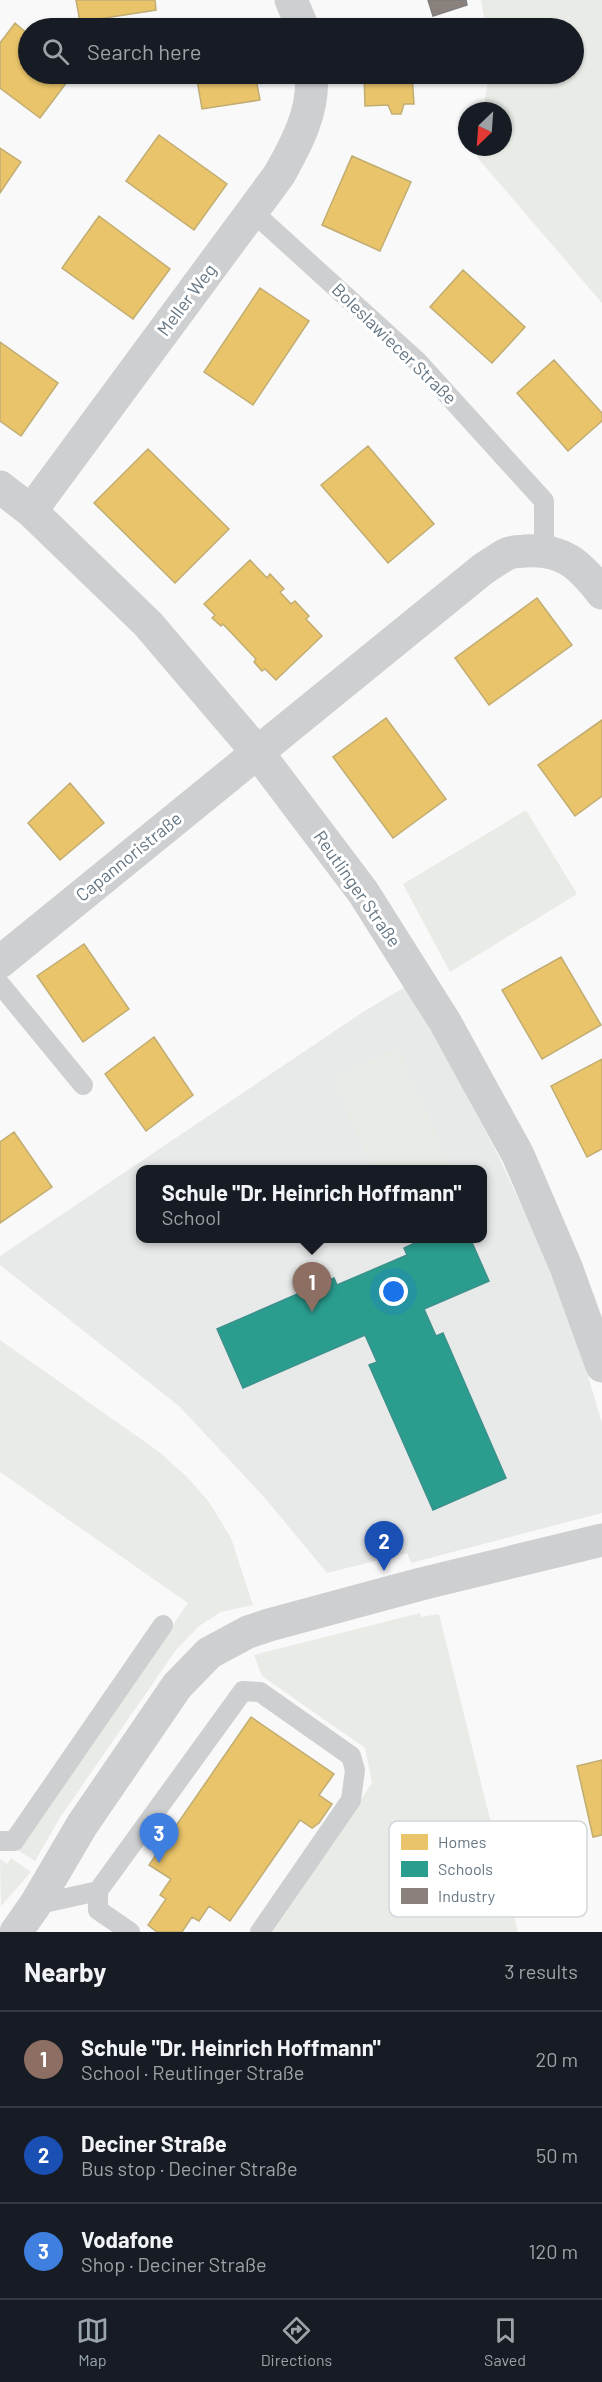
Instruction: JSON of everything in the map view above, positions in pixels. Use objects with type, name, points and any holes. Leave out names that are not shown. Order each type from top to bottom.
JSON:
[{"type":"street","points":[[291,0],[299,18]]},
{"type":"street","name":"Meller Weg","points":[[31,511],[279,175],[297,143],[307,114],[310,84]]},
{"type":"street","name":"Reutlinger Straße","points":[[0,487],[31,511],[148,624],[258,753],[363,892],[445,1022],[518,1155],[566,1268],[602,1366]]},
{"type":"street","points":[[258,753],[483,569],[509,553],[543,550],[559,555],[572,562],[590,578],[602,593]]},
{"type":"street","name":"Capannoristraße","points":[[0,962],[258,753]]},
{"type":"street","points":[[16,1932],[36,1905],[82,1825],[170,1696],[209,1653],[248,1632],[269,1625],[421,1584],[602,1540]]},
{"type":"lane","name":"Boleslawiecer Straße","points":[[253,212],[418,363],[544,501],[543,550]]},
{"type":"lane","points":[[0,984],[83,1085]]},
{"type":"lane","points":[[0,1840],[14,1841],[163,1625]]},
{"type":"lane","points":[[130,1932],[98,1910],[98,1891],[243,1691],[260,1692],[351,1756],[355,1770],[351,1800],[260,1932]]},
{"type":"lane","points":[[36,1905],[98,1891]]},
{"type":"shaded area","points":[[481,0],[602,0],[602,303],[477,157],[512,156],[512,102],[484,102],[487,84],[584,84],[584,18],[484,18]]},
{"type":"shaded area","points":[[526,810],[577,894],[450,972],[403,884]]},
{"type":"shaded area","points":[[405,987],[453,1069],[497,1153],[541,1248],[583,1359],[602,1423],[602,1513],[411,1563],[407,1553],[327,1573],[264,1497],[179,1406],[0,1265],[0,1256],[363,1012]]},
{"type":"shaded area","points":[[398,1048],[450,1165],[370,1165],[332,1077]]},
{"type":"shaded area","points":[[0,1340],[158,1451],[187,1477],[209,1502],[231,1538],[253,1605],[221,1612],[199,1626],[176,1650],[61,1816],[35,1861],[17,1850],[188,1603],[0,1472]]},
{"type":"shaded area","points":[[420,1613],[421,1617],[439,1614],[490,1821],[389,1821],[389,1917],[514,1917],[518,1932],[273,1932],[372,1783],[365,1748],[262,1676],[254,1655]]},
{"type":"shaded area","points":[[11,1858],[31,1872],[1,1906],[0,1859],[7,1864]]},
{"type":"building: Homes","points":[[76,0],[155,0],[156,10],[105,18],[79,18]]},
{"type":"building: Homes","points":[[15,23],[18,26],[18,84],[66,84],[40,118],[0,88],[0,43]]},
{"type":"building: Homes","points":[[198,84],[257,84],[260,100],[202,109]]},
{"type":"building: Homes","points":[[364,84],[413,84],[414,104],[404,104],[401,114],[392,114],[388,105],[365,106]]},
{"type":"building: Homes","points":[[159,135],[227,184],[194,230],[126,181]]},
{"type":"building: Homes","points":[[0,148],[21,162],[0,193]]},
{"type":"building: Homes","points":[[352,156],[411,182],[380,251],[322,225]]},
{"type":"building: Homes","points":[[99,216],[170,269],[133,319],[62,268]]},
{"type":"building: Homes","points":[[463,270],[525,327],[492,363],[430,307]]},
{"type":"building: Homes","points":[[260,288],[309,321],[253,405],[204,372]]},
{"type":"building: Homes","points":[[0,342],[58,383],[21,436],[0,421]]},
{"type":"building: Homes","points":[[554,360],[602,413],[602,421],[568,451],[517,393]]},
{"type":"building: Homes","points":[[368,446],[434,524],[388,563],[321,485]]},
{"type":"building: Homes","points":[[148,449],[229,529],[175,583],[94,503]]},
{"type":"building: Homes","points":[[250,560],[267,578],[270,574],[284,589],[280,592],[291,604],[295,601],[309,616],[306,619],[322,636],[276,680],[265,669],[262,671],[254,662],[256,659],[223,624],[221,626],[212,618],[215,615],[204,604]]},
{"type":"building: Homes","points":[[537,598],[572,645],[489,705],[455,658]]},
{"type":"building: Homes","points":[[386,718],[446,799],[393,838],[333,757]]},
{"type":"building: Homes","points":[[602,720],[602,796],[575,816],[538,765]]},
{"type":"building: Homes","points":[[70,783],[104,823],[60,860],[28,823]]},
{"type":"building: Homes","points":[[84,944],[129,1009],[83,1042],[37,976]]},
{"type":"building: Homes","points":[[561,957],[601,1025],[542,1059],[502,990]]},
{"type":"building: Homes","points":[[154,1037],[193,1095],[146,1131],[105,1074]]},
{"type":"building: Homes","points":[[602,1059],[602,1149],[587,1157],[551,1086]]},
{"type":"building: Homes","points":[[14,1132],[52,1187],[0,1223],[0,1142]]},
{"type":"building: Homes","points":[[251,1717],[334,1774],[319,1795],[332,1804],[319,1823],[312,1828],[300,1820],[230,1921],[209,1906],[199,1921],[192,1917],[182,1932],[157,1932],[148,1925],[166,1899],[160,1895],[171,1879],[149,1865]]},
{"type":"building: Homes","points":[[602,1760],[602,1835],[593,1837],[577,1766]]},
{"type":"building: Schools","points":[[414,1243],[472,1243],[489,1281],[424,1309],[436,1336],[443,1333],[506,1478],[433,1510],[369,1365],[377,1362],[365,1335],[243,1388],[217,1329],[334,1278],[337,1285],[407,1255],[404,1248]]},
{"type":"building: Industry","points":[[428,0],[466,0],[467,5],[433,16]]},
{"type":"place","name":"Schule \"Dr. Heinrich Hoffmann\"","points":[[312,1312]]},
{"type":"place","name":"Deciner Straße","points":[[384,1571]]},
{"type":"place","name":"Vodafone","points":[[159,1863]]}]
